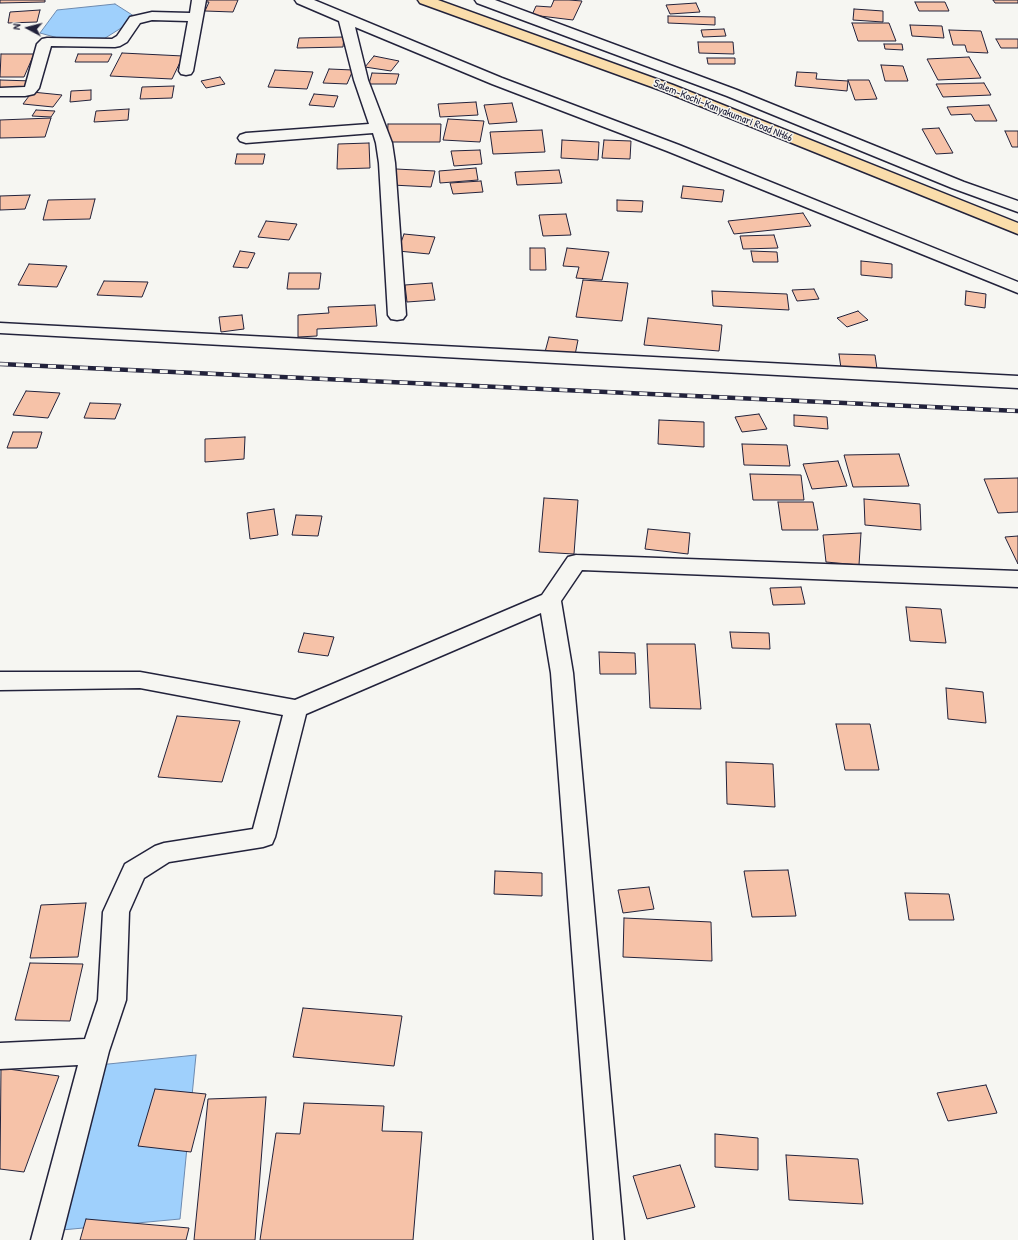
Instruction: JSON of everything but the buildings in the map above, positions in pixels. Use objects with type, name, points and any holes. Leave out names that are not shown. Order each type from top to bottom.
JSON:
[{"type":"highway","name":"Salem-Kochi-Kanyakumari Road NH66","points":[[425,0],[668,88],[1018,229]]},
{"type":"street","points":[[186,71],[199,0]]},
{"type":"street","points":[[302,0],[346,20],[497,81],[672,148],[1018,288]]},
{"type":"street","points":[[482,0],[732,94],[958,185],[1018,207]]},
{"type":"street","points":[[0,92],[24,92],[29,91],[32,88],[44,44],[47,42],[115,43],[122,39],[135,20],[140,18],[152,16],[196,17]]},
{"type":"street","points":[[346,20],[361,80],[384,143],[387,163],[397,315]]},
{"type":"street","points":[[246,138],[378,128]]},
{"type":"street","points":[[0,328],[1018,382]]},
{"type":"street","points":[[0,681],[140,680],[296,709],[550,600],[576,562],[1018,579]]},
{"type":"street","points":[[550,600],[562,673],[609,1240]]},
{"type":"street","points":[[46,1240],[95,1051],[112,1000],[116,912],[134,871],[164,853],[263,837],[296,709]]},
{"type":"street","points":[[0,1056],[95,1051]]},
{"type":"water","points":[[115,4],[137,18],[91,47],[40,33],[57,10]]},
{"type":"water","points":[[196,1055],[180,1219],[51,1231],[89,1066]]},
{"type":"railway","points":[[0,364],[1018,411]]}]
